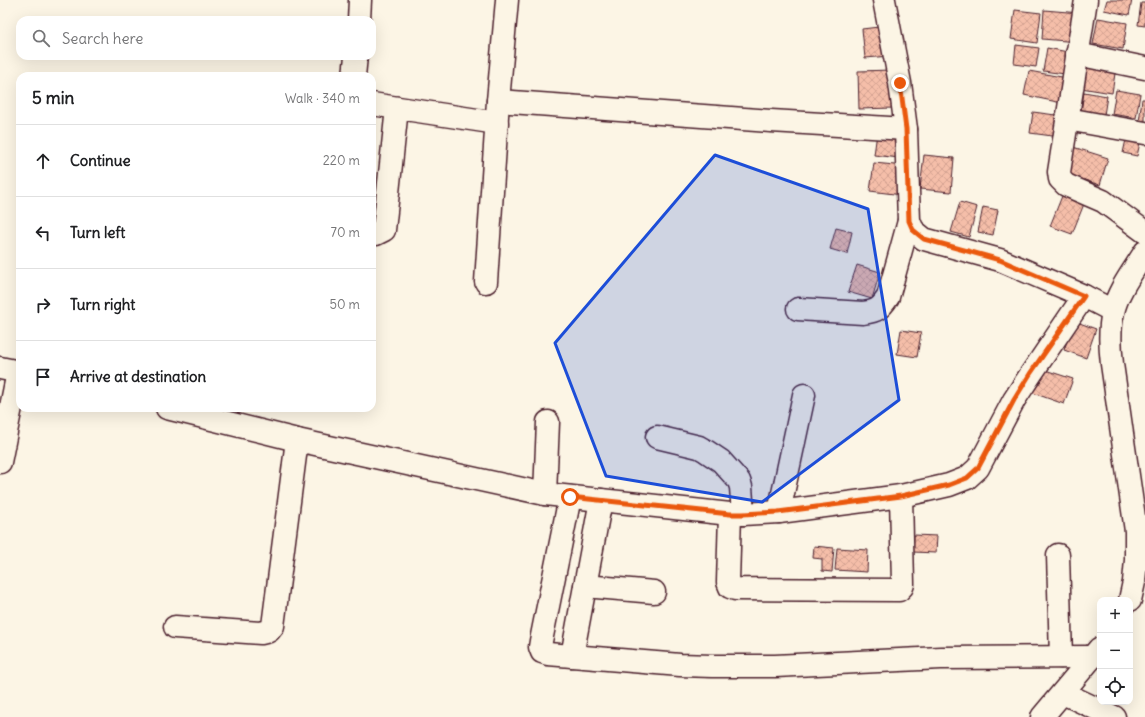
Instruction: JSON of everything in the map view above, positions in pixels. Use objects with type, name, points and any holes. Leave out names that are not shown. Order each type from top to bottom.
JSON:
[{"type":"street","points":[[359,16],[360,0]]},
{"type":"street","points":[[486,282],[498,102],[507,0]]},
{"type":"street","points":[[798,309],[863,313],[873,312],[882,306],[888,297],[909,221],[906,129],[900,83],[884,0]]},
{"type":"street","points":[[1086,0],[1059,172],[1060,179],[1066,185],[1103,201],[1145,232]]},
{"type":"street","points":[[1077,54],[1145,68]]},
{"type":"street","points":[[354,72],[356,60]]},
{"type":"street","points":[[498,102],[763,121],[906,129]]},
{"type":"street","points":[[376,105],[497,123]]},
{"type":"street","points":[[376,234],[384,230],[397,108]]},
{"type":"street","points":[[1067,119],[1145,133]]},
{"type":"street","points":[[909,221],[913,230],[924,239],[1000,260],[1084,296],[1113,311]]},
{"type":"street","points":[[1131,597],[1136,560],[1138,498],[1112,364],[1110,342],[1113,311],[1120,292],[1145,252]]},
{"type":"street","points":[[183,412],[297,440],[545,494],[736,514],[778,512],[901,496],[949,485],[967,478],[978,468],[1014,400],[1030,374],[1084,296]]},
{"type":"street","points":[[0,462],[13,371]]},
{"type":"street","points":[[778,512],[804,395]]},
{"type":"street","points":[[545,494],[548,422]]},
{"type":"street","points":[[657,437],[699,447],[721,461],[739,481],[741,487],[736,514],[728,582],[730,587],[899,590],[903,584],[901,496]]},
{"type":"street","points":[[175,627],[261,633],[269,631],[273,626],[297,440]]},
{"type":"street","points":[[570,497],[540,647],[542,652],[548,654],[680,665],[775,666],[941,658],[1061,657],[1096,653]]},
{"type":"street","points":[[572,656],[602,500]]},
{"type":"street","points":[[1058,555],[1061,657]]},
{"type":"street","points":[[585,586],[654,592]]},
{"type":"street","points":[[1042,717],[1096,653]]},
{"type":"street","points":[[1063,692],[1114,717]]},
{"type":"highlighted area","points":[[715,155],[868,209],[899,400],[762,502],[606,476],[555,343]]},
{"type":"building","points":[[1107,0],[1132,0],[1129,15],[1104,10]]},
{"type":"building","points":[[1141,3],[1145,3],[1145,26],[1138,25]]},
{"type":"building","points":[[1015,10],[1041,13],[1037,43],[1011,39]]},
{"type":"building","points":[[1044,10],[1080,13],[1078,42],[1042,39]]},
{"type":"building","points":[[1098,18],[1127,23],[1123,49],[1093,44]]},
{"type":"building","points":[[887,26],[890,56],[865,58],[862,29]]},
{"type":"building","points":[[1016,45],[1039,48],[1036,67],[1014,64]]},
{"type":"building","points":[[1047,48],[1068,52],[1065,74],[1043,71]]},
{"type":"building","points":[[1084,62],[1116,67],[1112,93],[1081,88]]},
{"type":"building","points":[[892,70],[893,108],[859,109],[858,71]]},
{"type":"building","points":[[1029,71],[1067,78],[1062,103],[1024,95]]},
{"type":"building","points":[[1116,90],[1140,94],[1136,118],[1112,114]]},
{"type":"building","points":[[1084,92],[1107,96],[1104,115],[1081,112]]},
{"type":"building","points":[[1142,99],[1145,99],[1145,123],[1139,122]]},
{"type":"building","points":[[1033,112],[1063,116],[1060,137],[1030,133]]},
{"type":"building","points":[[877,133],[901,135],[899,158],[874,155]]},
{"type":"building","points":[[1127,135],[1141,138],[1137,156],[1123,153]]},
{"type":"building","points":[[1073,147],[1108,158],[1100,185],[1065,174]]},
{"type":"building","points":[[924,155],[954,158],[951,192],[920,189]]},
{"type":"building","points":[[874,163],[905,166],[902,195],[870,191]]},
{"type":"building","points":[[1064,191],[1086,199],[1072,234],[1050,226]]},
{"type":"building","points":[[960,202],[977,207],[969,237],[951,232]]},
{"type":"building","points":[[983,207],[998,210],[993,235],[978,232]]},
{"type":"building","points":[[836,228],[852,232],[847,254],[830,249]]},
{"type":"building","points":[[857,265],[880,272],[872,299],[848,292]]},
{"type":"building","points":[[1074,321],[1096,329],[1086,358],[1064,350]]},
{"type":"building","points":[[901,330],[921,333],[917,357],[897,354]]},
{"type":"building","points":[[1042,369],[1073,379],[1064,404],[1033,393]]},
{"type":"building","points":[[914,535],[937,536],[936,553],[913,552]]},
{"type":"building","points":[[814,546],[834,548],[832,572],[822,571],[822,559],[813,558]]},
{"type":"building","points":[[837,548],[868,550],[867,572],[835,570]]},
{"type":"route","points":[[570,497],[730,514],[778,512],[901,496],[949,485],[967,478],[978,468],[1014,400],[1030,374],[1084,296],[1000,260],[924,239],[913,230],[909,221],[906,129],[900,83]]}]
